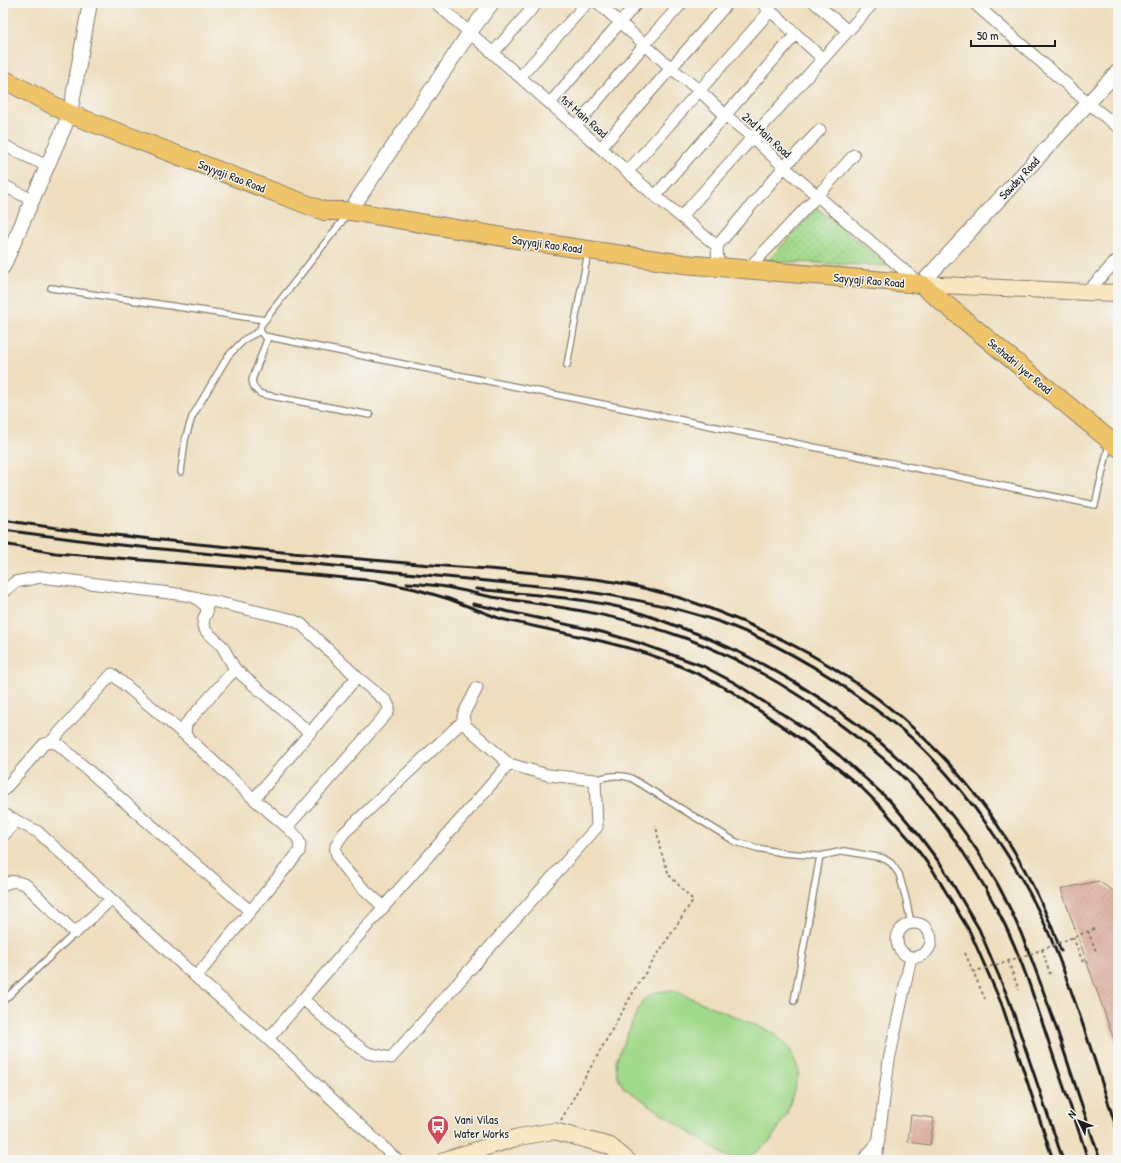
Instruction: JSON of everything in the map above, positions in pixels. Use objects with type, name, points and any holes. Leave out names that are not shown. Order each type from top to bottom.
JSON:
[{"type":"main road","name":"Sayyaji Rao Road","points":[[3,79],[70,114],[324,211],[350,211],[521,240],[684,264],[921,284],[1118,293]]},
{"type":"main road","name":"Seshadri Iyer Road","points":[[921,284],[1114,444]]},
{"type":"main road","points":[[445,1160],[519,1138],[554,1131],[610,1146],[628,1160]]},
{"type":"street","points":[[3,267],[70,114],[90,3]]},
{"type":"street","points":[[350,211],[470,32],[492,3]]},
{"type":"street","points":[[493,53],[537,3]]},
{"type":"street","points":[[520,77],[587,3]]},
{"type":"street","name":"2nd Main Road","points":[[598,3],[670,67],[700,91],[784,167],[921,284]]},
{"type":"street","points":[[550,103],[637,3]]},
{"type":"street","points":[[576,126],[644,44],[682,3]]},
{"type":"street","points":[[601,148],[670,67],[728,3]]},
{"type":"street","points":[[815,3],[848,31]]},
{"type":"street","points":[[681,217],[873,3]]},
{"type":"street","points":[[974,3],[1088,103],[1118,127]]},
{"type":"street","name":"1st Main Road","points":[[438,4],[655,196],[717,246]]},
{"type":"street","points":[[628,171],[700,91],[766,7],[823,58]]},
{"type":"street","points":[[655,196],[796,34]]},
{"type":"street","name":"Sawdey Road","points":[[921,284],[1118,71]]},
{"type":"street","points":[[718,266],[717,246],[784,167],[820,130]]},
{"type":"street","points":[[3,144],[47,166]]},
{"type":"street","points":[[748,269],[818,195],[854,154]]},
{"type":"street","points":[[3,185],[32,200]]},
{"type":"street","points":[[1088,292],[1118,259]]},
{"type":"street","points":[[3,592],[15,582],[41,577],[196,597],[290,618],[301,624],[357,677],[386,701],[389,707],[388,712],[287,827]]},
{"type":"street","points":[[196,597],[206,606],[208,612],[204,618],[203,626],[206,631],[222,646],[235,669],[310,733]]},
{"type":"street","points":[[185,735],[186,724],[235,669]]},
{"type":"street","points":[[51,742],[112,674],[185,735],[297,837],[300,844],[299,852],[196,977]]},
{"type":"street","points":[[254,799],[357,677]]},
{"type":"street","points":[[303,999],[347,1038],[368,1053],[391,1058],[597,827],[595,780],[548,775],[509,764],[465,725],[463,721],[464,713],[477,688]]},
{"type":"street","points":[[384,907],[342,867],[336,855],[336,846],[344,833],[463,721]]},
{"type":"street","points":[[3,791],[44,744],[51,742],[58,744],[250,911]]},
{"type":"street","points":[[268,1040],[509,764]]},
{"type":"street","points":[[3,814],[38,832],[110,900],[268,1040],[397,1160]]},
{"type":"street","points":[[3,836],[11,827],[14,819]]},
{"type":"street","points":[[3,884],[17,881],[26,885],[75,933],[110,900]]},
{"type":"street","points":[[911,923],[923,926],[930,934],[931,940],[927,951],[912,957],[901,952],[896,942],[899,931],[911,923]]},
{"type":"street","points":[[876,1160],[889,1060],[912,957]]},
{"type":"street","points":[[863,1160],[879,1140]]},
{"type":"lane","points":[[350,211],[261,325],[260,331],[264,336],[1095,505],[1114,444]]},
{"type":"lane","points":[[566,365],[588,250]]},
{"type":"lane","points":[[51,288],[265,320]]},
{"type":"lane","points":[[181,472],[184,440],[192,417],[228,356],[245,339],[260,331]]},
{"type":"lane","points":[[268,337],[252,380],[256,390],[261,394],[370,415]]},
{"type":"lane","points":[[595,780],[620,775],[631,778],[736,842],[756,848],[783,853],[820,856],[844,851],[877,856],[887,861],[899,874],[911,923]]},
{"type":"lane","points":[[794,1001],[820,856]]},
{"type":"lane","points":[[3,1002],[75,933]]},
{"type":"path","points":[[554,1131],[635,989],[693,900],[669,875],[660,849],[656,825]]},
{"type":"path","points":[[973,972],[1042,949],[1094,929]]},
{"type":"path","points":[[1088,931],[1096,951]]},
{"type":"path","points":[[1073,937],[1084,965]]},
{"type":"path","points":[[1042,949],[1050,974]]},
{"type":"path","points":[[965,953],[985,1000]]},
{"type":"path","points":[[1008,961],[1019,990]]},
{"type":"green space","points":[[817,208],[888,266],[768,261]]},
{"type":"green space","points":[[672,990],[774,1033],[791,1051],[799,1072],[787,1114],[770,1141],[751,1156],[731,1158],[724,1155],[623,1087],[617,1075],[616,1060],[642,1001],[653,993]]},
{"type":"building","points":[[1098,881],[1118,894],[1117,1048],[1061,889]]},
{"type":"building","points":[[911,1115],[934,1118],[930,1145],[908,1142]]},
{"type":"railway","points":[[3,520],[76,531],[198,544],[584,578],[632,585],[702,605],[748,624],[802,650],[852,680],[898,715],[940,754],[977,797],[1010,844],[1038,896],[1061,951]]},
{"type":"railway","points":[[3,530],[110,544],[559,588],[600,594],[660,605],[720,622],[764,640],[806,662],[833,679],[885,716],[914,740],[953,781],[990,828],[1021,878],[1047,929],[1076,1005],[1118,1133]]},
{"type":"railway","points":[[3,544],[55,553],[377,581],[415,589],[449,599],[501,619],[636,650],[668,661],[731,691],[801,739],[861,787],[911,841],[934,872],[970,932],[1002,1005],[1053,1160]]},
{"type":"railway","points":[[407,583],[440,586],[493,597],[593,613],[662,630],[707,646],[749,666],[789,689],[827,715],[885,760],[920,796],[948,830],[973,868],[1005,925],[1030,986],[1088,1160]]},
{"type":"railway","points":[[476,589],[550,596],[605,604],[641,613],[703,636],[766,666],[826,702],[854,722],[907,766],[945,806],[967,836],[988,867],[1015,919],[1045,994],[1100,1160]]},
{"type":"railway","points":[[473,604],[602,632],[639,643],[703,666],[735,683],[807,730],[840,756],[890,801],[918,834],[942,866],[979,929],[1009,1000],[1063,1160]]},
{"type":"place","name":"Vani Vilas Water Works","points":[[438,1146]]}]
